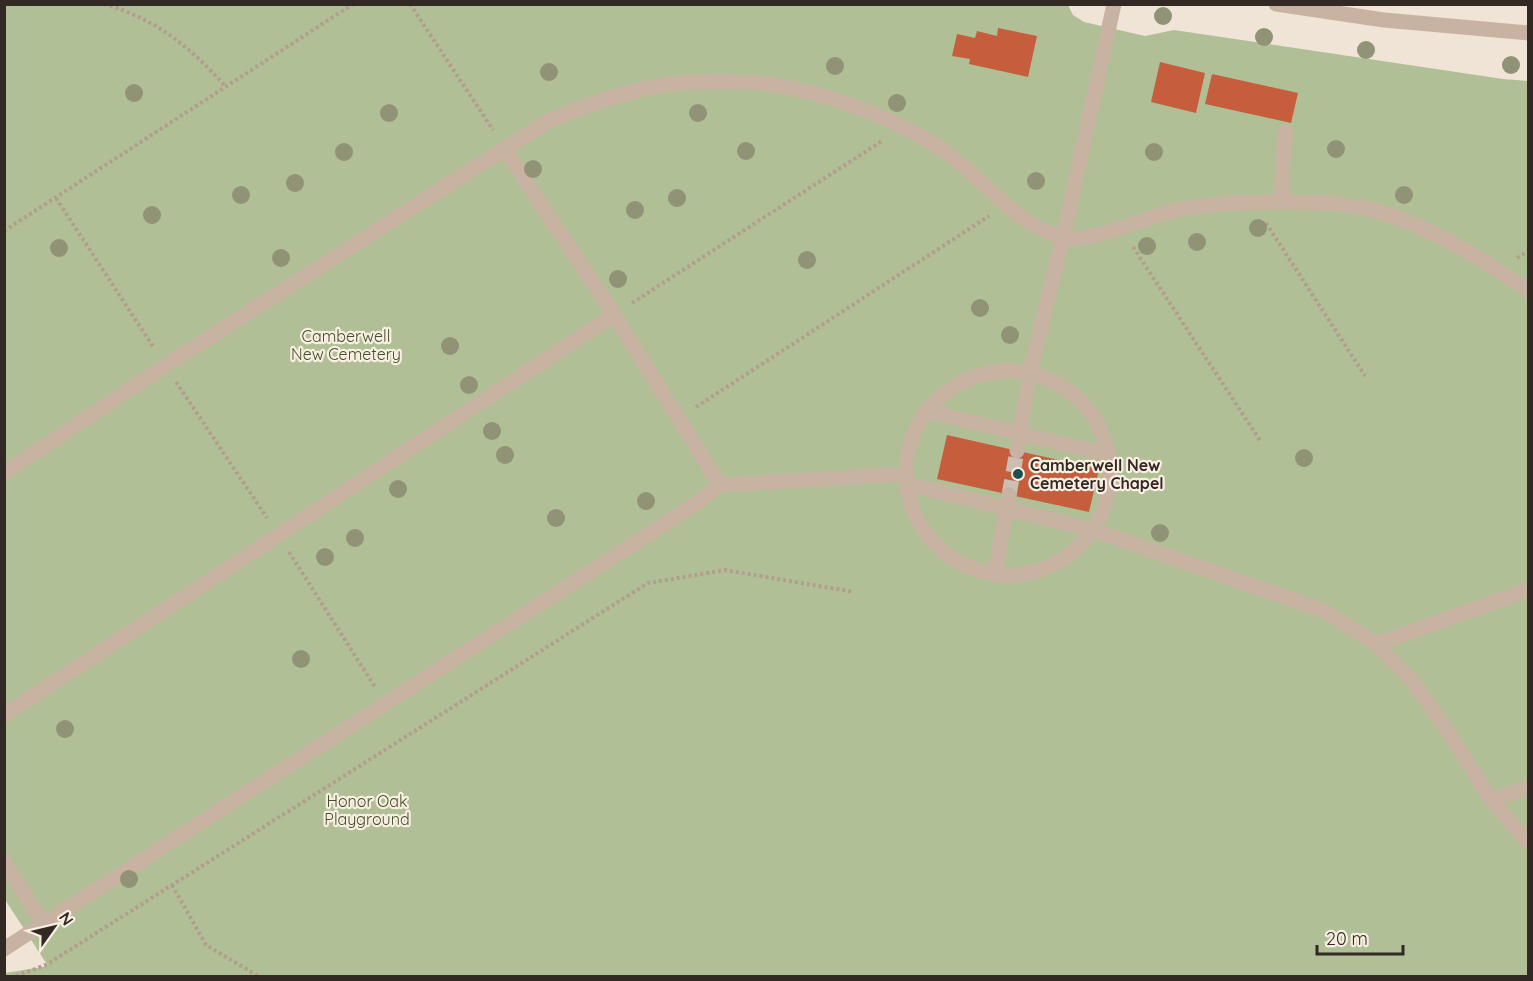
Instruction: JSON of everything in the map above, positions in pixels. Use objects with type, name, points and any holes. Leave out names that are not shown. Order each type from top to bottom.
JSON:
[{"type":"street","points":[[1017,451],[1030,372],[1063,237],[1114,4]]},
{"type":"street","points":[[1280,5],[1384,20],[1528,33]]},
{"type":"street","points":[[4,473],[166,365],[548,121],[610,97],[665,85],[726,82],[784,86],[839,101],[903,127],[946,153],[1032,224],[1063,237],[1092,236],[1171,211],[1214,205],[1252,202],[1319,202],[1377,211],[1430,231],[1483,259],[1528,291]]},
{"type":"street","points":[[1281,202],[1286,132]]},
{"type":"street","points":[[504,148],[614,315],[720,484]]},
{"type":"street","points":[[4,715],[614,315]]},
{"type":"street","points":[[1001,370],[1030,372],[1058,383],[1082,402],[1099,426],[1109,455],[1110,481],[1105,506],[1093,530],[1074,551],[1051,566],[1024,574],[995,574],[969,567],[946,553],[927,534],[913,510],[906,479],[908,452],[915,430],[926,411],[947,390],[972,376],[1001,370]]},
{"type":"street","points":[[926,411],[1109,455]]},
{"type":"street","points":[[4,949],[697,503],[720,484],[906,479],[1008,502],[1324,611],[1376,644],[1410,678],[1491,800],[1528,842]]},
{"type":"street","points":[[995,574],[1008,502]]},
{"type":"street","points":[[1376,644],[1528,590]]},
{"type":"street","points":[[1491,800],[1528,787]]},
{"type":"street","points":[[4,862],[44,925]]},
{"type":"path","points":[[104,4],[131,12],[169,33],[202,60],[226,87]]},
{"type":"path","points":[[4,231],[353,4]]},
{"type":"path","points":[[410,4],[504,148]]},
{"type":"path","points":[[614,315],[903,127]]},
{"type":"path","points":[[56,198],[386,704]]},
{"type":"path","points":[[1252,202],[1365,376]]},
{"type":"path","points":[[679,418],[1007,204]]},
{"type":"path","points":[[1120,227],[1262,442]]},
{"type":"path","points":[[16,976],[46,965],[648,583],[725,570],[854,592]]},
{"type":"path","points":[[172,885],[206,945],[258,976]]},
{"type":"green space","name":"Camberwell New Cemetery","points":[[5,5],[1068,5],[1073,15],[1084,22],[1145,36],[1174,30],[1528,81],[1528,976],[5,976],[5,973],[48,966],[4,898]]},
{"type":"building","points":[[998,28],[1037,36],[1028,77],[969,64],[970,59],[952,56],[957,34],[975,38],[977,31],[997,36]]},
{"type":"building","points":[[1160,62],[1205,73],[1196,113],[1151,102]]},
{"type":"building","points":[[1212,74],[1298,93],[1291,123],[1205,104]]},
{"type":"building","name":"Camberwell New Cemetery Chapel","points":[[947,435],[1099,469],[1089,512],[937,479]]},
{"type":"tunnel","points":[[1009,495],[1017,451]]},
{"type":"place","name":"Camberwell New Cemetery Chapel","points":[[1018,474]]},
{"type":"park label","name":"Honor Oak Playground","points":[[367,810]]}]
